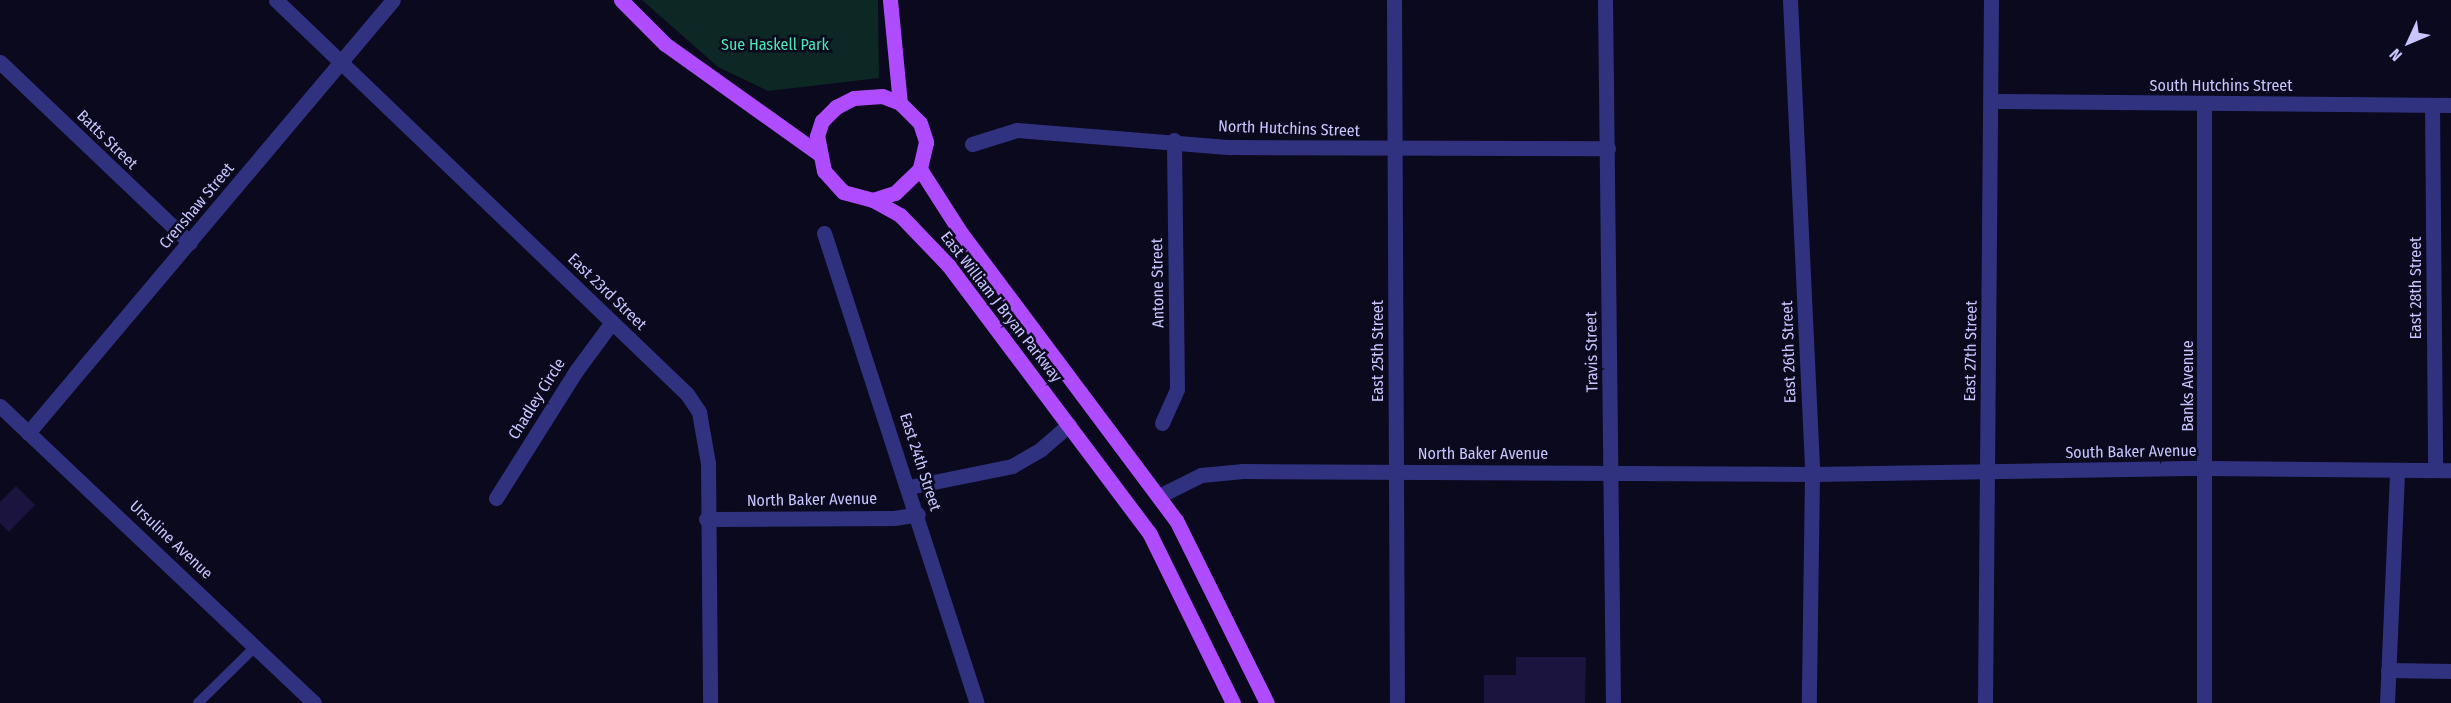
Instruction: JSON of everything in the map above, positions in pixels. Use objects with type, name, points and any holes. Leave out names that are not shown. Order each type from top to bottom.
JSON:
[{"type":"main road","name":"East William J Bryan Parkway","points":[[621,0],[665,44],[818,153],[824,171],[838,187],[856,198],[873,200],[900,215],[933,246],[1150,534],[1233,703]]},
{"type":"main road","points":[[873,200],[895,193],[920,169],[926,151],[923,131],[900,103],[890,0]]},
{"type":"main road","points":[[818,153],[819,129],[836,107],[866,96],[900,103]]},
{"type":"main road","name":"East William J Bryan Parkway","points":[[920,169],[961,232],[1159,496],[1193,549],[1267,703]]},
{"type":"street","name":"East 23rd Street","points":[[276,0],[687,394],[699,412],[708,463],[706,519],[710,703]]},
{"type":"street","name":"Crenshaw Street","points":[[28,433],[393,0]]},
{"type":"street","name":"East 25th Street","points":[[1394,0],[1397,703]]},
{"type":"street","name":"Travis Street","points":[[1605,0],[1612,472],[1612,703]]},
{"type":"street","name":"East 26th Street","points":[[1790,0],[1812,474],[1809,703]]},
{"type":"street","name":"East 27th Street","points":[[1985,703],[1992,101],[1991,0]]},
{"type":"street","name":"Batts Street","points":[[0,62],[190,243]]},
{"type":"street","name":"South Hutchins Street","points":[[1992,101],[2204,105],[2451,105]]},
{"type":"street","name":"Banks Avenue","points":[[2204,105],[2206,468],[2204,703]]},
{"type":"street","name":"East 28th Street","points":[[2432,105],[2435,470]]},
{"type":"street","name":"North Hutchins Street","points":[[972,144],[1017,130],[1174,140],[1230,147],[1396,150],[1608,148]]},
{"type":"street","name":"Antone Street","points":[[1162,423],[1177,389],[1174,140]]},
{"type":"street","name":"East 24th Street","points":[[824,233],[918,514],[977,703]]},
{"type":"street","name":"Chadley Circle","points":[[496,498],[576,371],[612,322]]},
{"type":"street","name":"Ursuline Avenue","points":[[0,406],[314,703]]},
{"type":"street","points":[[909,487],[1012,466],[1041,449],[1069,425]]},
{"type":"street","name":"South Baker Avenue","points":[[1812,474],[2206,468],[2451,470]]},
{"type":"street","name":"North Baker Avenue","points":[[1159,496],[1201,475],[1395,471],[1812,474]]},
{"type":"street","points":[[2387,703],[2397,471]]},
{"type":"street","name":"North Baker Avenue","points":[[706,519],[894,518],[918,514]]},
{"type":"street","points":[[2388,670],[2451,671]]},
{"type":"lane","points":[[198,703],[256,646]]},
{"type":"green space","name":"Sue Haskell Park","points":[[642,0],[878,0],[879,78],[768,91],[718,67]]},
{"type":"building","points":[[16,486],[35,505],[9,532],[0,523],[0,502]]},
{"type":"building","points":[[1516,657],[1586,657],[1585,703],[1484,703],[1484,675],[1516,675]]}]
